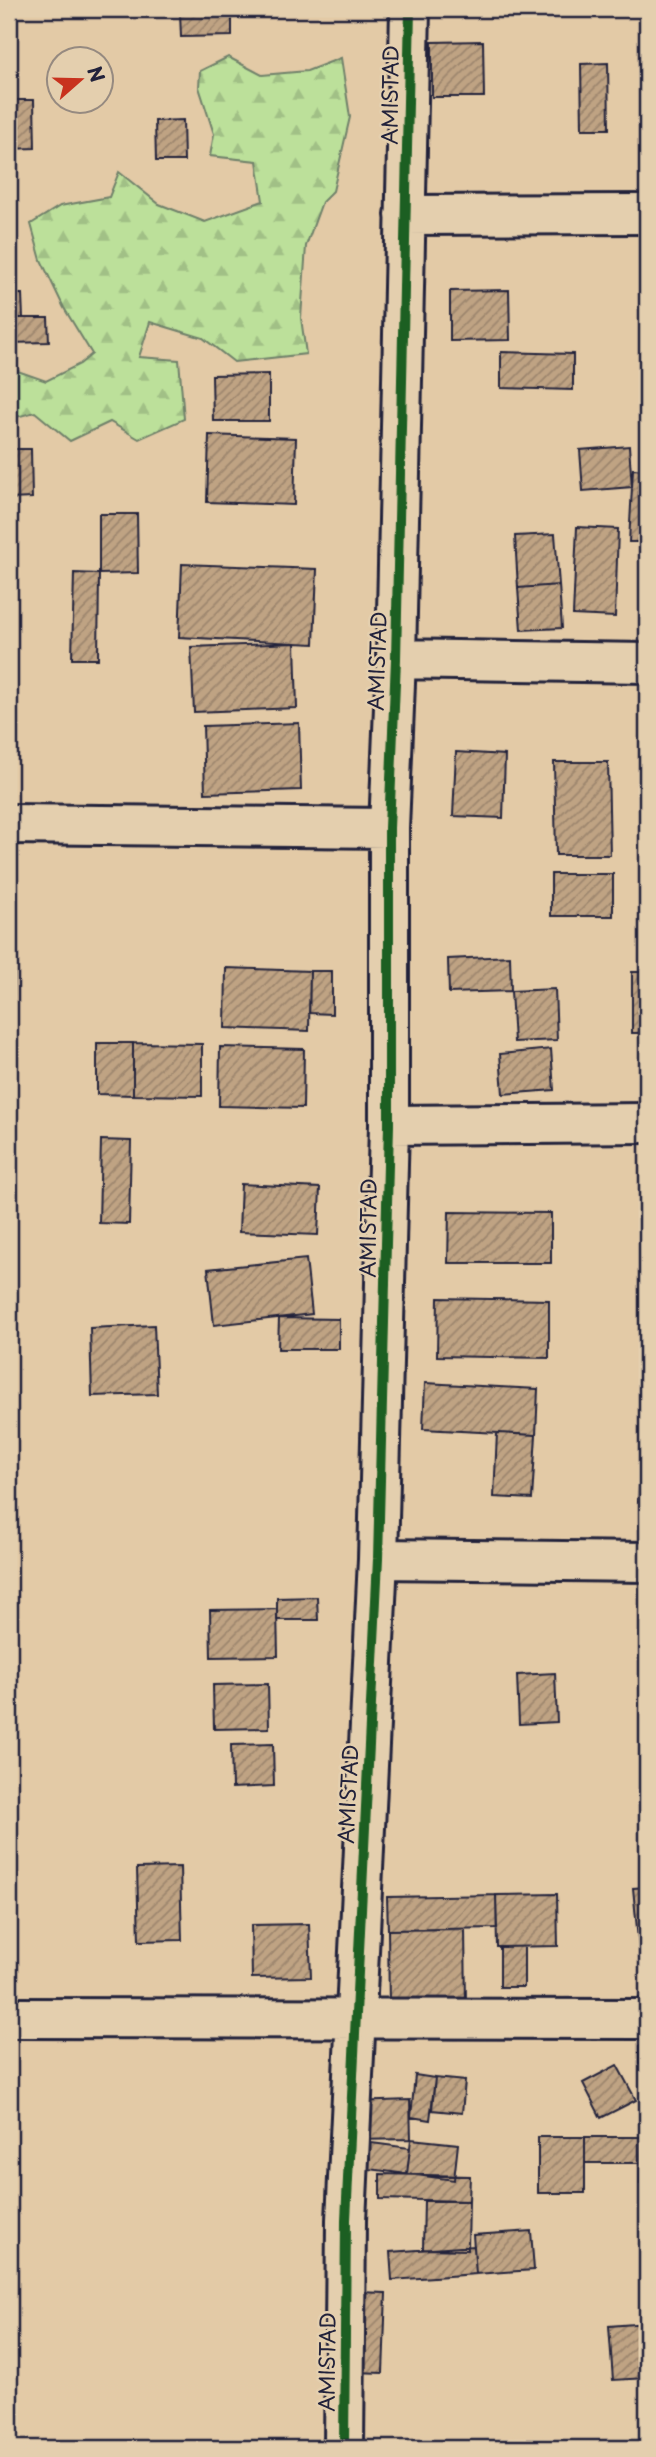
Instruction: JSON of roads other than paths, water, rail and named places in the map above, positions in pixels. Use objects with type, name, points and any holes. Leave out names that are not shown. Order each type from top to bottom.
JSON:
[{"type":"street","name":"AMISTAD","points":[[344,2448],[346,2220],[378,1559],[389,1125],[389,828],[396,659],[410,9]]},
{"type":"street","points":[[405,215],[647,214]]},
{"type":"street","points":[[396,659],[647,663]]},
{"type":"street","points":[[9,824],[389,828]]},
{"type":"street","points":[[389,1125],[647,1123]]},
{"type":"street","points":[[378,1559],[647,1562]]},
{"type":"street","points":[[9,2018],[647,2019]]}]
